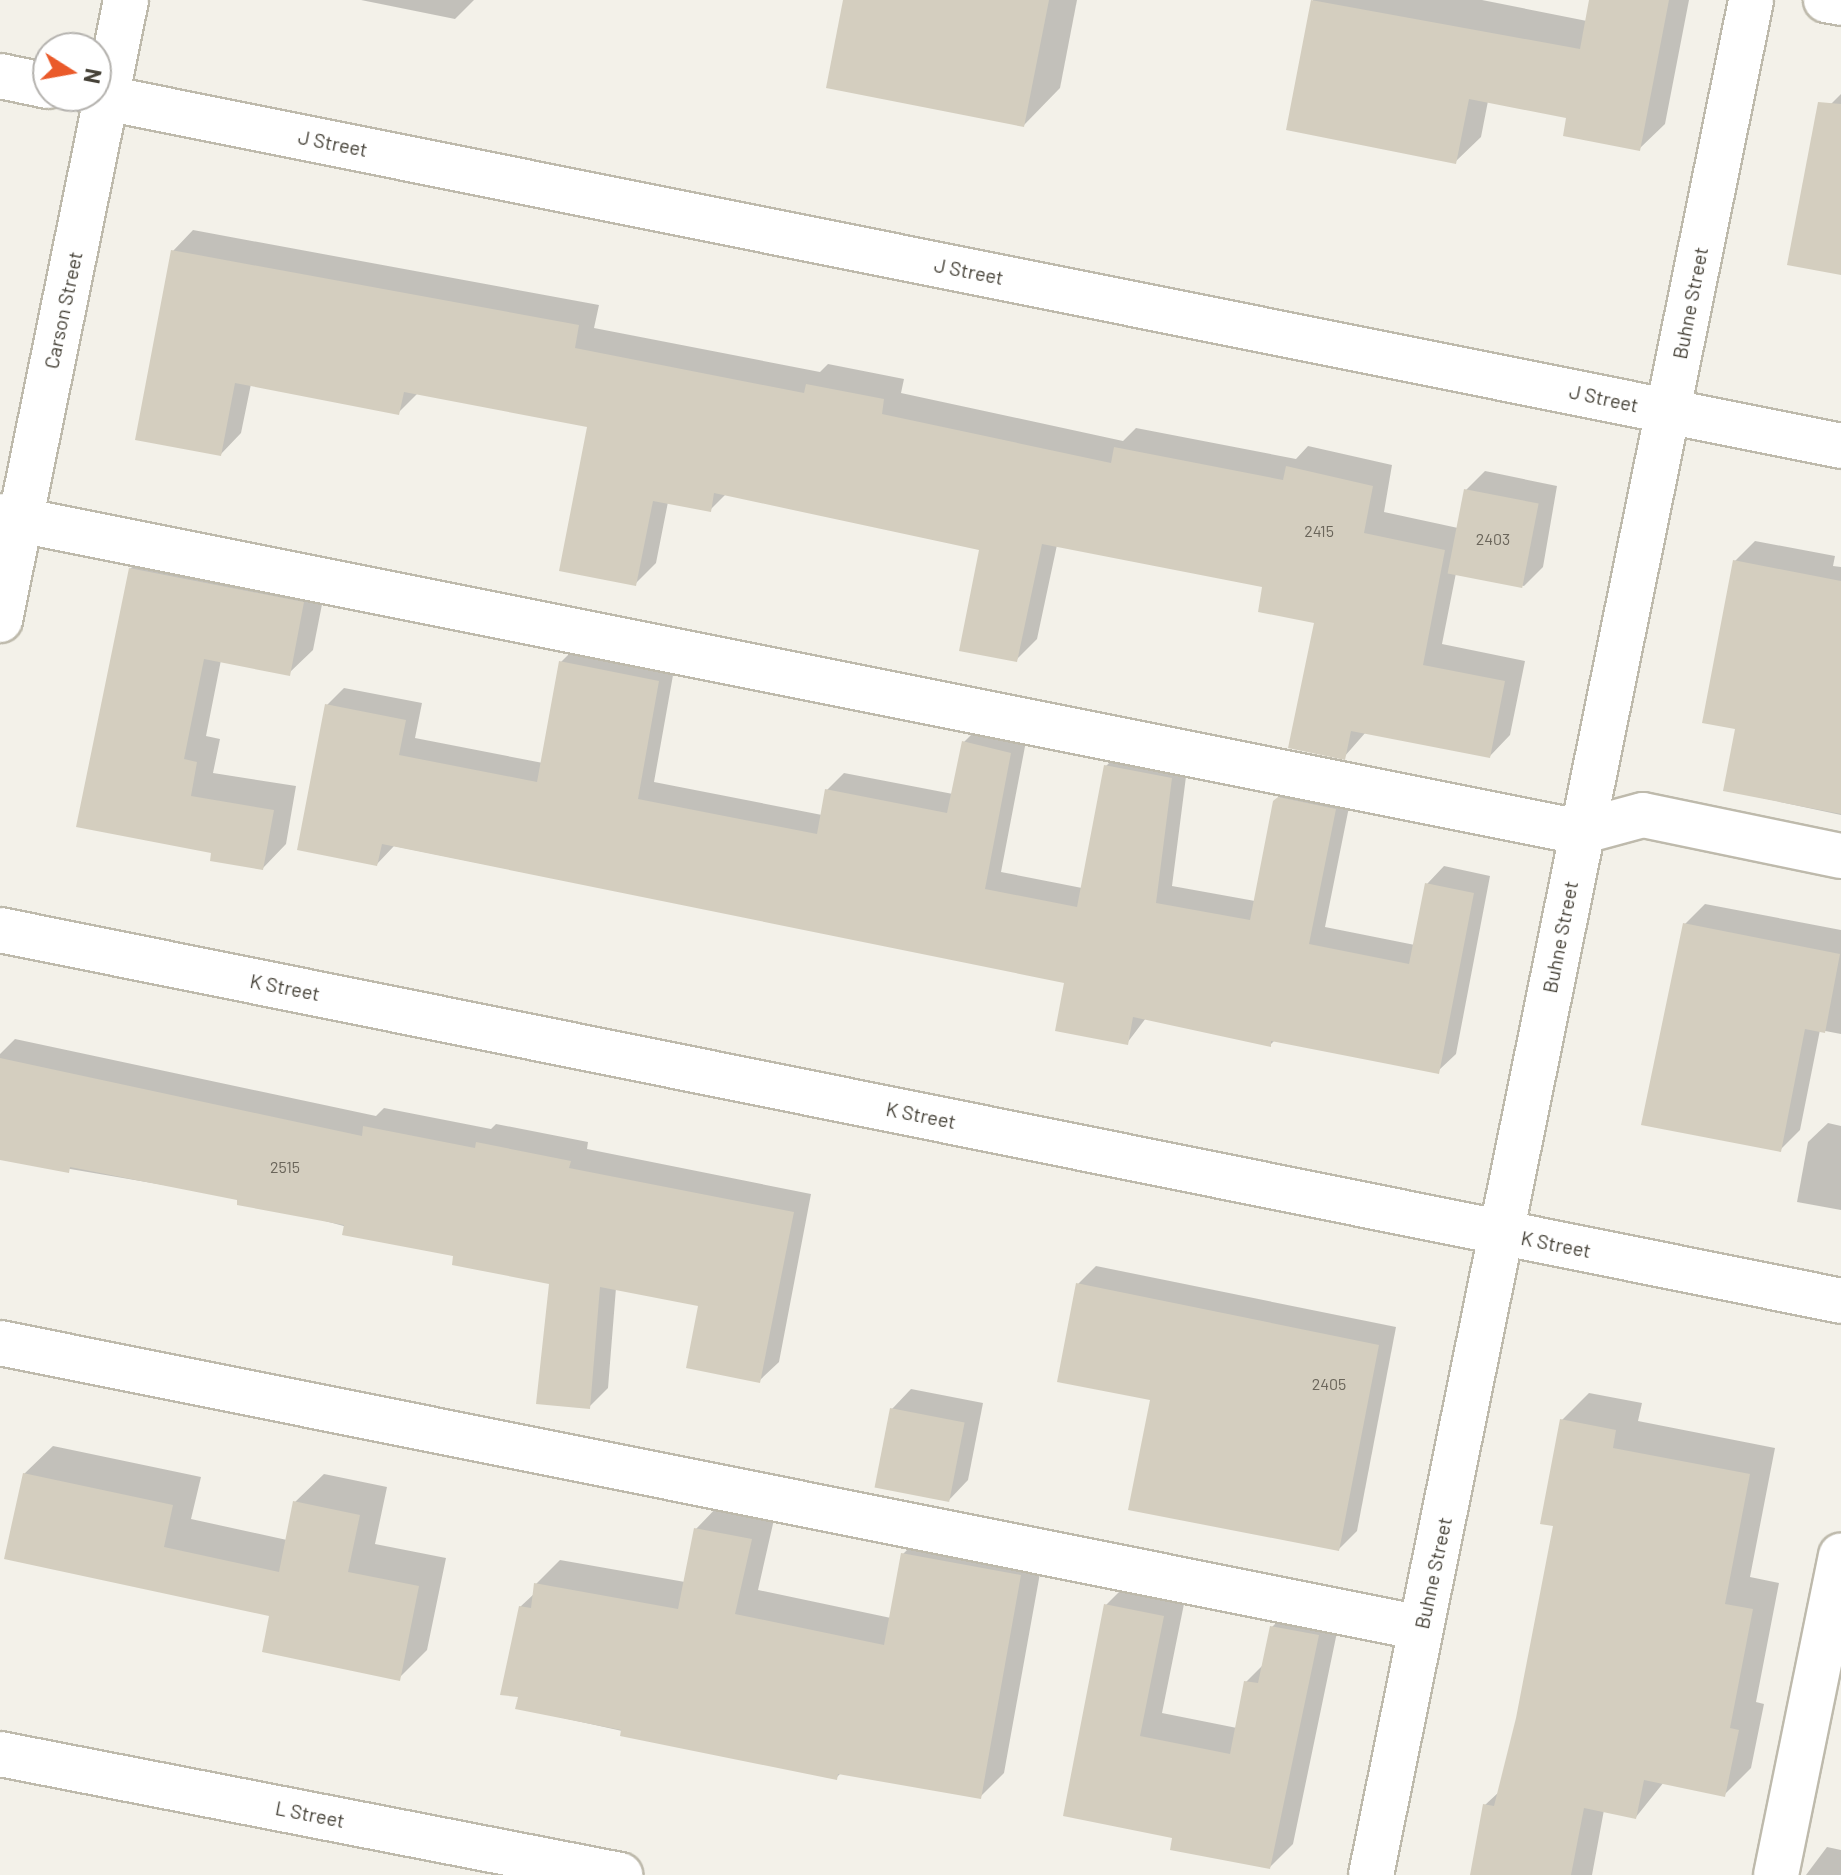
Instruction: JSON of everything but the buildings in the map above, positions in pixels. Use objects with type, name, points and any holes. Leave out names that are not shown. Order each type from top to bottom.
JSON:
[{"type":"street","name":"Carson Street","points":[[112,54],[126,0]]},
{"type":"street","name":"Buhne Street","points":[[1371,1875],[1751,0]]},
{"type":"street","points":[[1826,0],[1841,3]]},
{"type":"street","points":[[0,76],[32,83]]},
{"type":"street","name":"J Street","points":[[112,99],[1841,446]]},
{"type":"street","name":"Carson Street","points":[[0,620],[10,518],[98,112]]},
{"type":"street","points":[[10,518],[1580,832],[1643,815],[1841,856]]},
{"type":"street","name":"K Street","points":[[0,930],[1841,1301]]},
{"type":"street","points":[[0,1343],[1421,1628]]},
{"type":"street","points":[[1776,1875],[1841,1556]]},
{"type":"street","name":"L Street","points":[[0,1754],[620,1875]]}]
